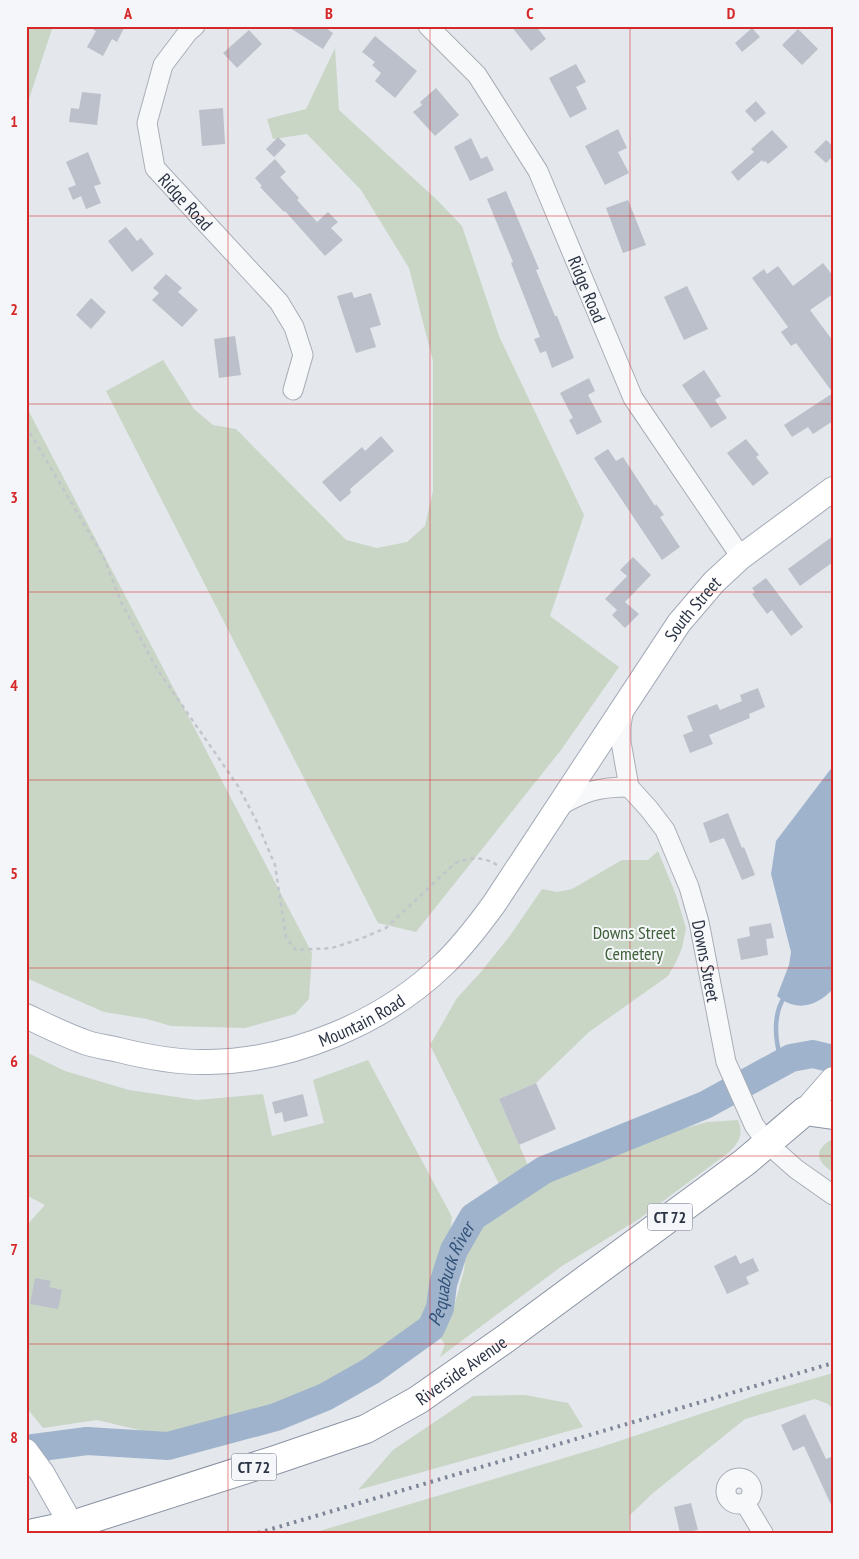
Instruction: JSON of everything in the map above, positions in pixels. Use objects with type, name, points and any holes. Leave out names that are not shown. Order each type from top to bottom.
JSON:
[{"type":"highway","points":[[805,1111],[833,1115]]},
{"type":"highway","name":"Riverside Avenue","points":[[34,1533],[74,1529],[366,1429],[401,1410],[497,1344],[768,1144],[805,1111]]},
{"type":"main road","name":"South Street","points":[[588,762],[679,623],[714,582],[740,557],[833,490]]},
{"type":"main road","name":"Mountain Road","points":[[26,1016],[83,1042],[148,1057],[209,1062],[262,1057],[303,1048],[354,1027],[407,995],[442,966],[469,938],[513,876],[588,762]]},
{"type":"main road","points":[[805,1111],[833,1079]]},
{"type":"main road","points":[[26,1451],[42,1473],[74,1529]]},
{"type":"street","name":"Ridge Road","points":[[195,26],[188,32],[163,65],[147,123],[155,168],[279,302],[294,327],[303,355],[293,390]]},
{"type":"street","name":"Ridge Road","points":[[428,26],[477,75],[538,171],[633,398],[740,557]]},
{"type":"street","points":[[558,807],[592,790],[628,787],[621,742],[624,706]]},
{"type":"street","name":"Downs Street","points":[[628,787],[649,809],[665,830],[689,887],[699,922],[726,1062],[754,1125],[768,1144],[796,1169],[833,1195]]},
{"type":"street","points":[[745,1502],[763,1533]]},
{"type":"path","points":[[26,426],[103,556],[122,604],[157,669],[234,779],[256,820],[275,866],[286,938],[296,950],[332,948],[386,928],[455,863],[469,857],[489,860],[513,876]]},
{"type":"green space","points":[[26,26],[53,26],[26,108]]},
{"type":"green space","points":[[335,48],[339,110],[437,200],[462,226],[499,336],[584,515],[550,616],[619,667],[561,750],[416,932],[378,923],[106,391],[163,360],[194,409],[213,425],[236,429],[346,540],[377,548],[407,542],[425,526],[433,491],[433,361],[409,268],[361,190],[307,134],[273,139],[267,119],[306,109]]},
{"type":"green space","points":[[26,406],[312,953],[309,999],[295,1014],[245,1028],[171,1026],[147,1019],[104,1012],[26,978]]},
{"type":"green space","name":"Downs Street Cemetery","points":[[658,851],[676,895],[686,928],[682,948],[676,962],[668,976],[589,1032],[536,1083],[499,1099],[530,1170],[501,1188],[430,1045],[457,998],[509,937],[542,889],[557,892],[572,889],[622,860],[648,860]]},
{"type":"green space","points":[[26,1052],[65,1071],[129,1090],[197,1100],[263,1094],[272,1136],[324,1123],[313,1080],[368,1060],[452,1217],[450,1234],[432,1287],[428,1311],[415,1332],[364,1367],[272,1408],[169,1437],[97,1420],[43,1428],[26,1407],[26,1226],[45,1205],[26,1195]]},
{"type":"green space","points":[[738,1120],[741,1130],[739,1138],[735,1146],[728,1153],[639,1219],[562,1266],[440,1357],[445,1344],[439,1337],[451,1318],[464,1270],[466,1254],[474,1237],[488,1219],[547,1177],[671,1132],[707,1122]]},
{"type":"green space","points":[[833,1139],[833,1172],[823,1164],[819,1156],[822,1147]]},
{"type":"green space","points":[[833,1373],[833,1409],[828,1404],[815,1399],[745,1419],[653,1493],[630,1515],[629,1533],[313,1533],[601,1447],[757,1395]]},
{"type":"green space","points":[[525,1395],[568,1403],[583,1427],[358,1490],[393,1450],[473,1396]]},
{"type":"water","points":[[833,766],[833,989],[820,1000],[799,1006],[784,1001],[777,996],[789,965],[791,952],[771,874],[776,841]]},
{"type":"building","points":[[87,26],[125,26],[117,42],[112,39],[103,56],[87,47],[96,31]]},
{"type":"building","points":[[287,26],[323,26],[333,33],[323,49]]},
{"type":"building","points":[[511,26],[536,26],[546,39],[531,51]]},
{"type":"building","points":[[752,28],[760,37],[742,52],[735,43]]},
{"type":"building","points":[[798,29],[818,49],[802,65],[782,45]]},
{"type":"building","points":[[249,30],[262,44],[237,68],[223,53]]},
{"type":"building","points":[[375,36],[417,71],[395,98],[375,81],[381,73],[372,65],[375,62],[362,52]]},
{"type":"building","points":[[576,64],[586,82],[576,87],[587,109],[570,118],[549,78]]},
{"type":"building","points":[[436,88],[459,115],[435,136],[413,112],[422,105],[420,102]]},
{"type":"building","points":[[82,92],[101,94],[97,125],[69,122],[71,108],[79,109]]},
{"type":"building","points":[[756,101],[766,113],[755,122],[745,111]]},
{"type":"building","points":[[223,108],[225,144],[202,146],[199,110]]},
{"type":"building","points":[[618,129],[627,148],[618,152],[629,173],[605,185],[585,146]]},
{"type":"building","points":[[772,130],[788,147],[768,164],[762,160],[738,181],[731,172],[754,152],[751,149]]},
{"type":"building","points":[[278,137],[286,145],[274,157],[266,149]]},
{"type":"building","points":[[471,138],[481,159],[487,156],[494,170],[470,181],[454,147]]},
{"type":"building","points":[[826,140],[833,146],[833,156],[826,163],[814,152]]},
{"type":"building","points":[[88,152],[101,184],[94,186],[101,203],[86,209],[81,196],[73,200],[68,188],[76,185],[66,162]]},
{"type":"building","points":[[275,159],[286,172],[280,177],[317,222],[328,212],[338,222],[331,228],[343,240],[325,256],[285,211],[260,187],[262,186],[255,178]]},
{"type":"building","points":[[506,191],[539,269],[536,270],[574,358],[552,368],[546,351],[540,353],[534,339],[540,337],[511,263],[513,262],[487,199]]},
{"type":"building","points":[[628,200],[646,245],[623,253],[606,208]]},
{"type":"building","points":[[126,227],[137,241],[141,238],[154,254],[132,272],[108,241]]},
{"type":"building","points":[[823,263],[833,276],[833,294],[810,310],[833,341],[833,393],[796,343],[791,346],[781,332],[788,327],[752,278],[764,269],[767,274],[778,266],[793,286]]},
{"type":"building","points":[[166,274],[182,288],[178,292],[198,310],[182,327],[152,300],[159,293],[153,288]]},
{"type":"building","points":[[687,286],[708,329],[684,340],[664,297]]},
{"type":"building","points":[[352,292],[354,298],[371,293],[381,325],[370,328],[376,347],[356,353],[337,296]]},
{"type":"building","points":[[91,298],[106,312],[91,329],[76,315]]},
{"type":"building","points":[[235,336],[241,375],[219,378],[214,339]]},
{"type":"building","points":[[704,370],[721,396],[715,400],[727,418],[711,428],[682,385]]},
{"type":"building","points":[[589,378],[595,391],[588,395],[602,422],[577,435],[569,420],[573,418],[560,393]]},
{"type":"building","points":[[833,393],[833,421],[813,434],[808,427],[792,437],[784,425]]},
{"type":"building","points":[[381,436],[394,451],[350,489],[351,493],[340,502],[322,482],[362,447],[365,451]]},
{"type":"building","points":[[746,439],[759,455],[756,457],[769,473],[753,486],[727,453]]},
{"type":"building","points":[[608,449],[616,461],[623,457],[655,506],[656,504],[664,515],[660,517],[680,547],[662,560],[594,458]]},
{"type":"building","points":[[833,536],[833,562],[800,586],[788,569]]},
{"type":"building","points":[[633,557],[651,575],[625,602],[639,614],[625,628],[612,615],[617,610],[605,599],[627,576],[620,570]]},
{"type":"building","points":[[766,578],[803,627],[791,636],[772,610],[767,614],[752,594],[755,592],[752,588]]},
{"type":"building","points":[[758,688],[765,707],[749,714],[750,718],[709,735],[713,744],[690,753],[683,735],[693,731],[687,716],[717,704],[720,710],[742,701],[740,695]]},
{"type":"building","points":[[728,813],[755,875],[742,880],[724,838],[710,843],[703,823]]},
{"type":"building","points":[[771,923],[774,938],[766,939],[768,955],[741,960],[737,939],[750,936],[749,927]]},
{"type":"building","points":[[536,1083],[556,1129],[519,1145],[499,1099]]},
{"type":"building","points":[[303,1094],[308,1116],[284,1122],[282,1112],[275,1114],[272,1102]]},
{"type":"building","points":[[736,1255],[740,1264],[753,1258],[759,1271],[746,1277],[749,1284],[727,1294],[714,1266]]},
{"type":"building","points":[[35,1278],[51,1281],[49,1287],[62,1290],[58,1309],[30,1304]]},
{"type":"building","points":[[805,1414],[826,1459],[833,1456],[833,1509],[804,1446],[793,1451],[781,1425]]},
{"type":"building","points":[[691,1503],[698,1530],[680,1533],[674,1507]]},
{"type":"waterway","points":[[782,1062],[776,1037],[776,1020],[785,996]]},
{"type":"waterway","name":"Pequabuck River","points":[[26,1449],[87,1441],[168,1446],[276,1417],[325,1397],[371,1371],[431,1328],[440,1308],[443,1284],[454,1250],[473,1217],[544,1170],[705,1105],[791,1058],[813,1054],[833,1059]]},
{"type":"railway","points":[[258,1533],[833,1363]]}]
